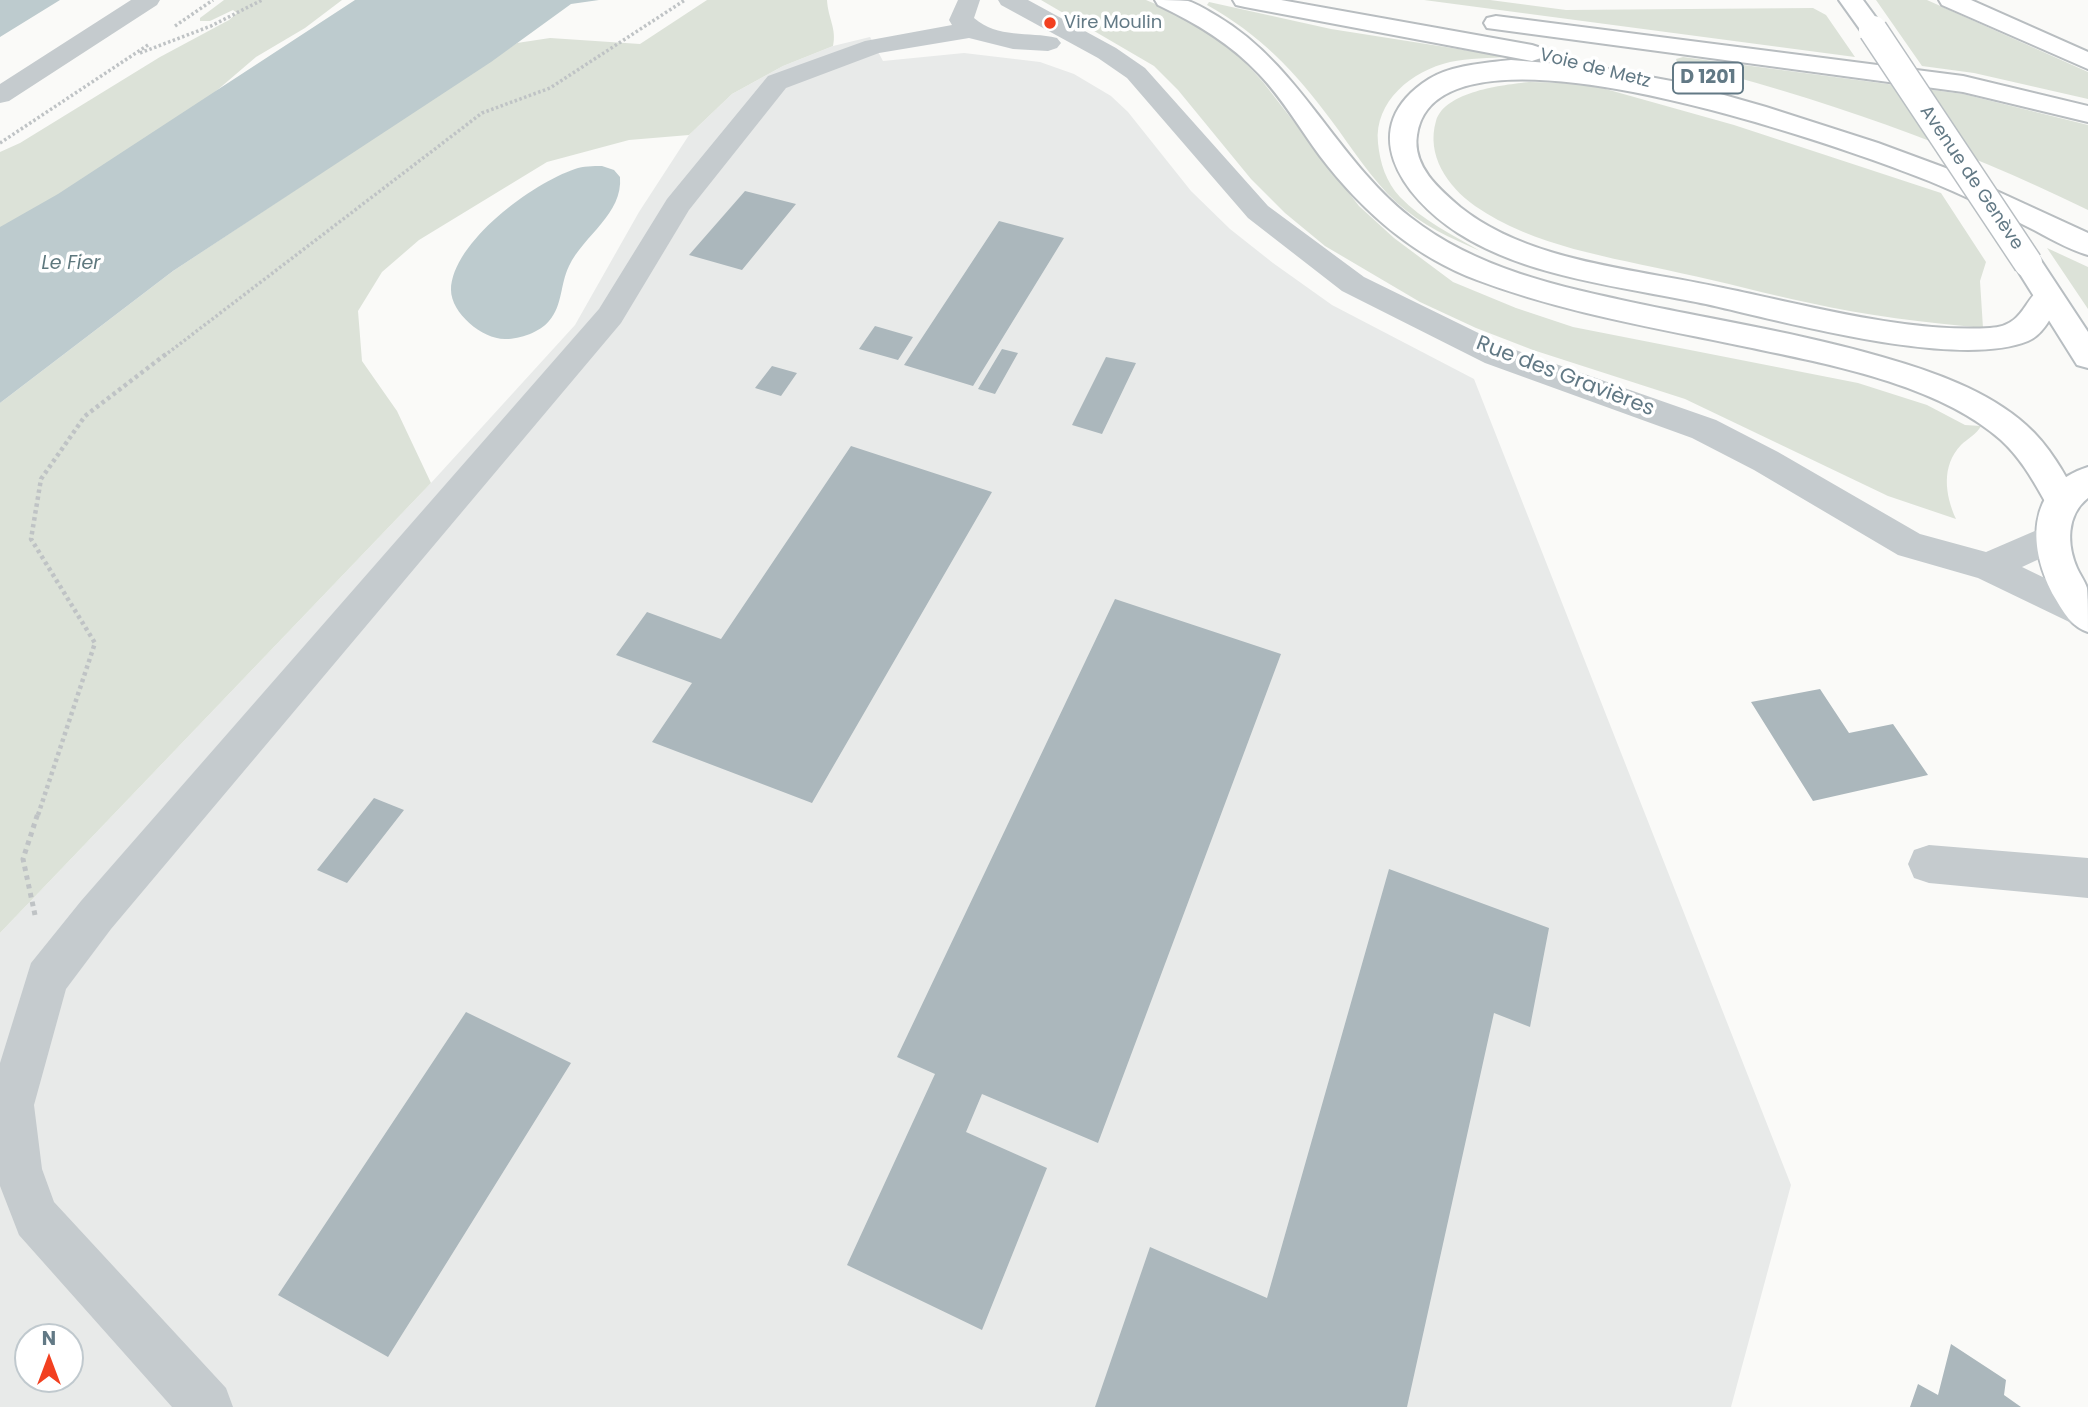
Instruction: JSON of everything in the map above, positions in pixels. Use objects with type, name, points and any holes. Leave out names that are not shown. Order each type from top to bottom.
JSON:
[{"type":"main road","points":[[1167,0],[1223,30],[1258,58],[1294,97],[1329,149],[1358,184],[1385,212],[1434,248],[1486,272],[1570,300],[1845,356],[1895,370],[1943,390],[1986,413],[2013,432],[2075,491],[2054,519],[2051,538],[2061,576],[2088,617]]},
{"type":"main road","name":"Voie de Metz","points":[[1245,0],[1580,62],[1706,98],[1819,133],[1975,190],[2088,245]]},
{"type":"main road","name":"Voie de Metz","points":[[1306,0],[1526,39],[1670,68],[1755,89],[1885,132],[1976,169],[2088,225]]},
{"type":"main road","points":[[1355,0],[1523,27],[1963,84],[2088,114]]},
{"type":"main road","name":"Avenue de Genève","points":[[1852,0],[2088,357]]},
{"type":"main road","points":[[1951,0],[2088,61]]},
{"type":"main road","points":[[1706,98],[1579,71],[1499,67],[1465,74],[1430,89],[1412,107],[1403,132],[1406,163],[1430,196],[1459,220],[1500,242],[1584,269],[1862,326],[1931,337],[1983,339],[2018,334],[2034,320],[2048,296]]},
{"type":"street","points":[[0,95],[148,0]]},
{"type":"street","name":"Rue des Gravières","points":[[1010,0],[1136,73],[1258,212],[1353,284],[1496,355],[1704,429],[1766,461],[1910,545],[1987,567],[2088,617]]},
{"type":"street","points":[[206,1407],[36,1218],[31,1206],[18,1169],[11,1105],[47,978],[96,915],[610,316],[677,205],[777,82],[970,8]]},
{"type":"street","name":"Rue des Gravières","points":[[970,8],[988,38],[1048,43],[1087,59],[1153,95]]},
{"type":"street","points":[[1987,567],[2051,538]]},
{"type":"street","points":[[1929,864],[2088,877]]},
{"type":"path","points":[[166,33],[214,0]]},
{"type":"path","points":[[136,54],[201,31],[262,0]]},
{"type":"path","points":[[47,978],[23,859],[95,643],[32,539],[41,479],[85,416],[482,113],[550,88],[684,0]]},
{"type":"path","points":[[0,143],[156,40]]},
{"type":"shaded area","points":[[224,0],[342,0],[305,28],[256,57],[201,104],[0,241],[0,152],[20,143],[160,57],[229,20],[237,13],[233,10],[210,21],[200,21],[200,18]]},
{"type":"shaded area","points":[[707,0],[827,0],[834,34],[833,46],[783,66],[732,94],[689,135],[629,140],[547,162],[419,240],[382,272],[358,311],[362,361],[397,411],[431,483],[0,933],[0,403],[173,271],[517,43],[550,38],[640,44]]},
{"type":"shaded area","points":[[1041,0],[1146,0],[1198,22],[1232,48],[1263,82],[1359,206],[1394,238],[1453,282],[1516,308],[1573,327],[1858,383],[1927,405],[1965,425],[1981,426],[1961,445],[1950,462],[1947,491],[1956,519],[1888,496],[1685,399],[1533,350],[1420,302],[1325,246],[1285,213],[1251,179],[1178,90],[1154,66]]},
{"type":"shaded area","points":[[1424,0],[1490,0],[1566,10],[1813,8],[1826,15],[1855,57]]},
{"type":"shaded area","points":[[1876,0],[1927,0],[2088,72],[2088,99],[1974,73],[1922,66]]},
{"type":"shaded area","points":[[1209,2],[1331,29],[1509,57],[1450,62],[1422,73],[1398,90],[1389,101],[1378,128],[1382,165],[1395,191],[1428,220],[1480,251],[1426,224],[1397,203],[1370,174],[1290,70],[1260,41],[1207,5]]},
{"type":"shaded area","points":[[870,37],[883,61],[964,53],[1040,62],[1074,74],[1111,96],[1128,112],[1191,191],[1230,229],[1273,263],[1332,305],[1474,379],[1791,1185],[1731,1407],[0,1407],[0,933],[431,483],[575,325],[639,212],[689,135],[732,94],[783,66],[833,46]]},
{"type":"shaded area","points":[[1683,57],[1963,94],[2088,125],[2088,210],[1938,144],[1782,90],[1677,62],[1676,59]]},
{"type":"shaded area","points":[[1529,82],[1573,83],[1602,88],[1734,125],[1941,193],[1986,262],[1980,281],[1983,328],[1831,308],[1600,256],[1522,232],[1498,220],[1465,198],[1441,169],[1434,146],[1436,121],[1442,111],[1463,96],[1476,91]]},
{"type":"shaded area","points":[[2047,248],[2088,267],[2088,309]]},
{"type":"water","points":[[0,0],[60,0],[0,37]]},
{"type":"water","name":"Le Fier","points":[[355,0],[599,0],[571,4],[491,62],[173,271],[0,403],[0,227],[58,194]]},
{"type":"water","points":[[602,166],[614,170],[620,177],[615,202],[569,266],[557,308],[549,321],[529,334],[506,339],[488,335],[470,324],[456,308],[451,290],[455,272],[480,234],[538,187],[575,169]]},
{"type":"building","points":[[745,191],[796,204],[742,270],[689,255]]},
{"type":"building","points":[[999,221],[1064,238],[973,386],[904,365]]},
{"type":"building","points":[[875,326],[913,337],[898,360],[859,349]]},
{"type":"building","points":[[1002,349],[1018,353],[995,394],[978,389]]},
{"type":"building","points":[[1106,357],[1136,363],[1102,434],[1072,425]]},
{"type":"building","points":[[772,366],[797,373],[781,396],[755,388]]},
{"type":"building","points":[[851,446],[992,492],[812,803],[652,742],[692,683],[616,655],[647,612],[721,639]]},
{"type":"building","points":[[1115,599],[1281,654],[1098,1143],[982,1094],[966,1132],[1047,1168],[982,1330],[847,1265],[935,1074],[897,1057]]},
{"type":"building","points":[[1820,689],[1849,733],[1893,724],[1928,775],[1813,801],[1751,702]]},
{"type":"building","points":[[374,798],[404,810],[347,883],[317,870]]},
{"type":"building","points":[[1389,869],[1549,928],[1530,1027],[1494,1013],[1407,1407],[1095,1407],[1150,1247],[1267,1298]]},
{"type":"building","points":[[466,1012],[571,1063],[388,1357],[278,1295]]},
{"type":"building","points":[[1951,1344],[2006,1380],[2004,1395],[2021,1407],[1910,1407],[1918,1384],[1938,1395]]},
{"type":"place","name":"Vire Moulin","points":[[1050,23]]}]
